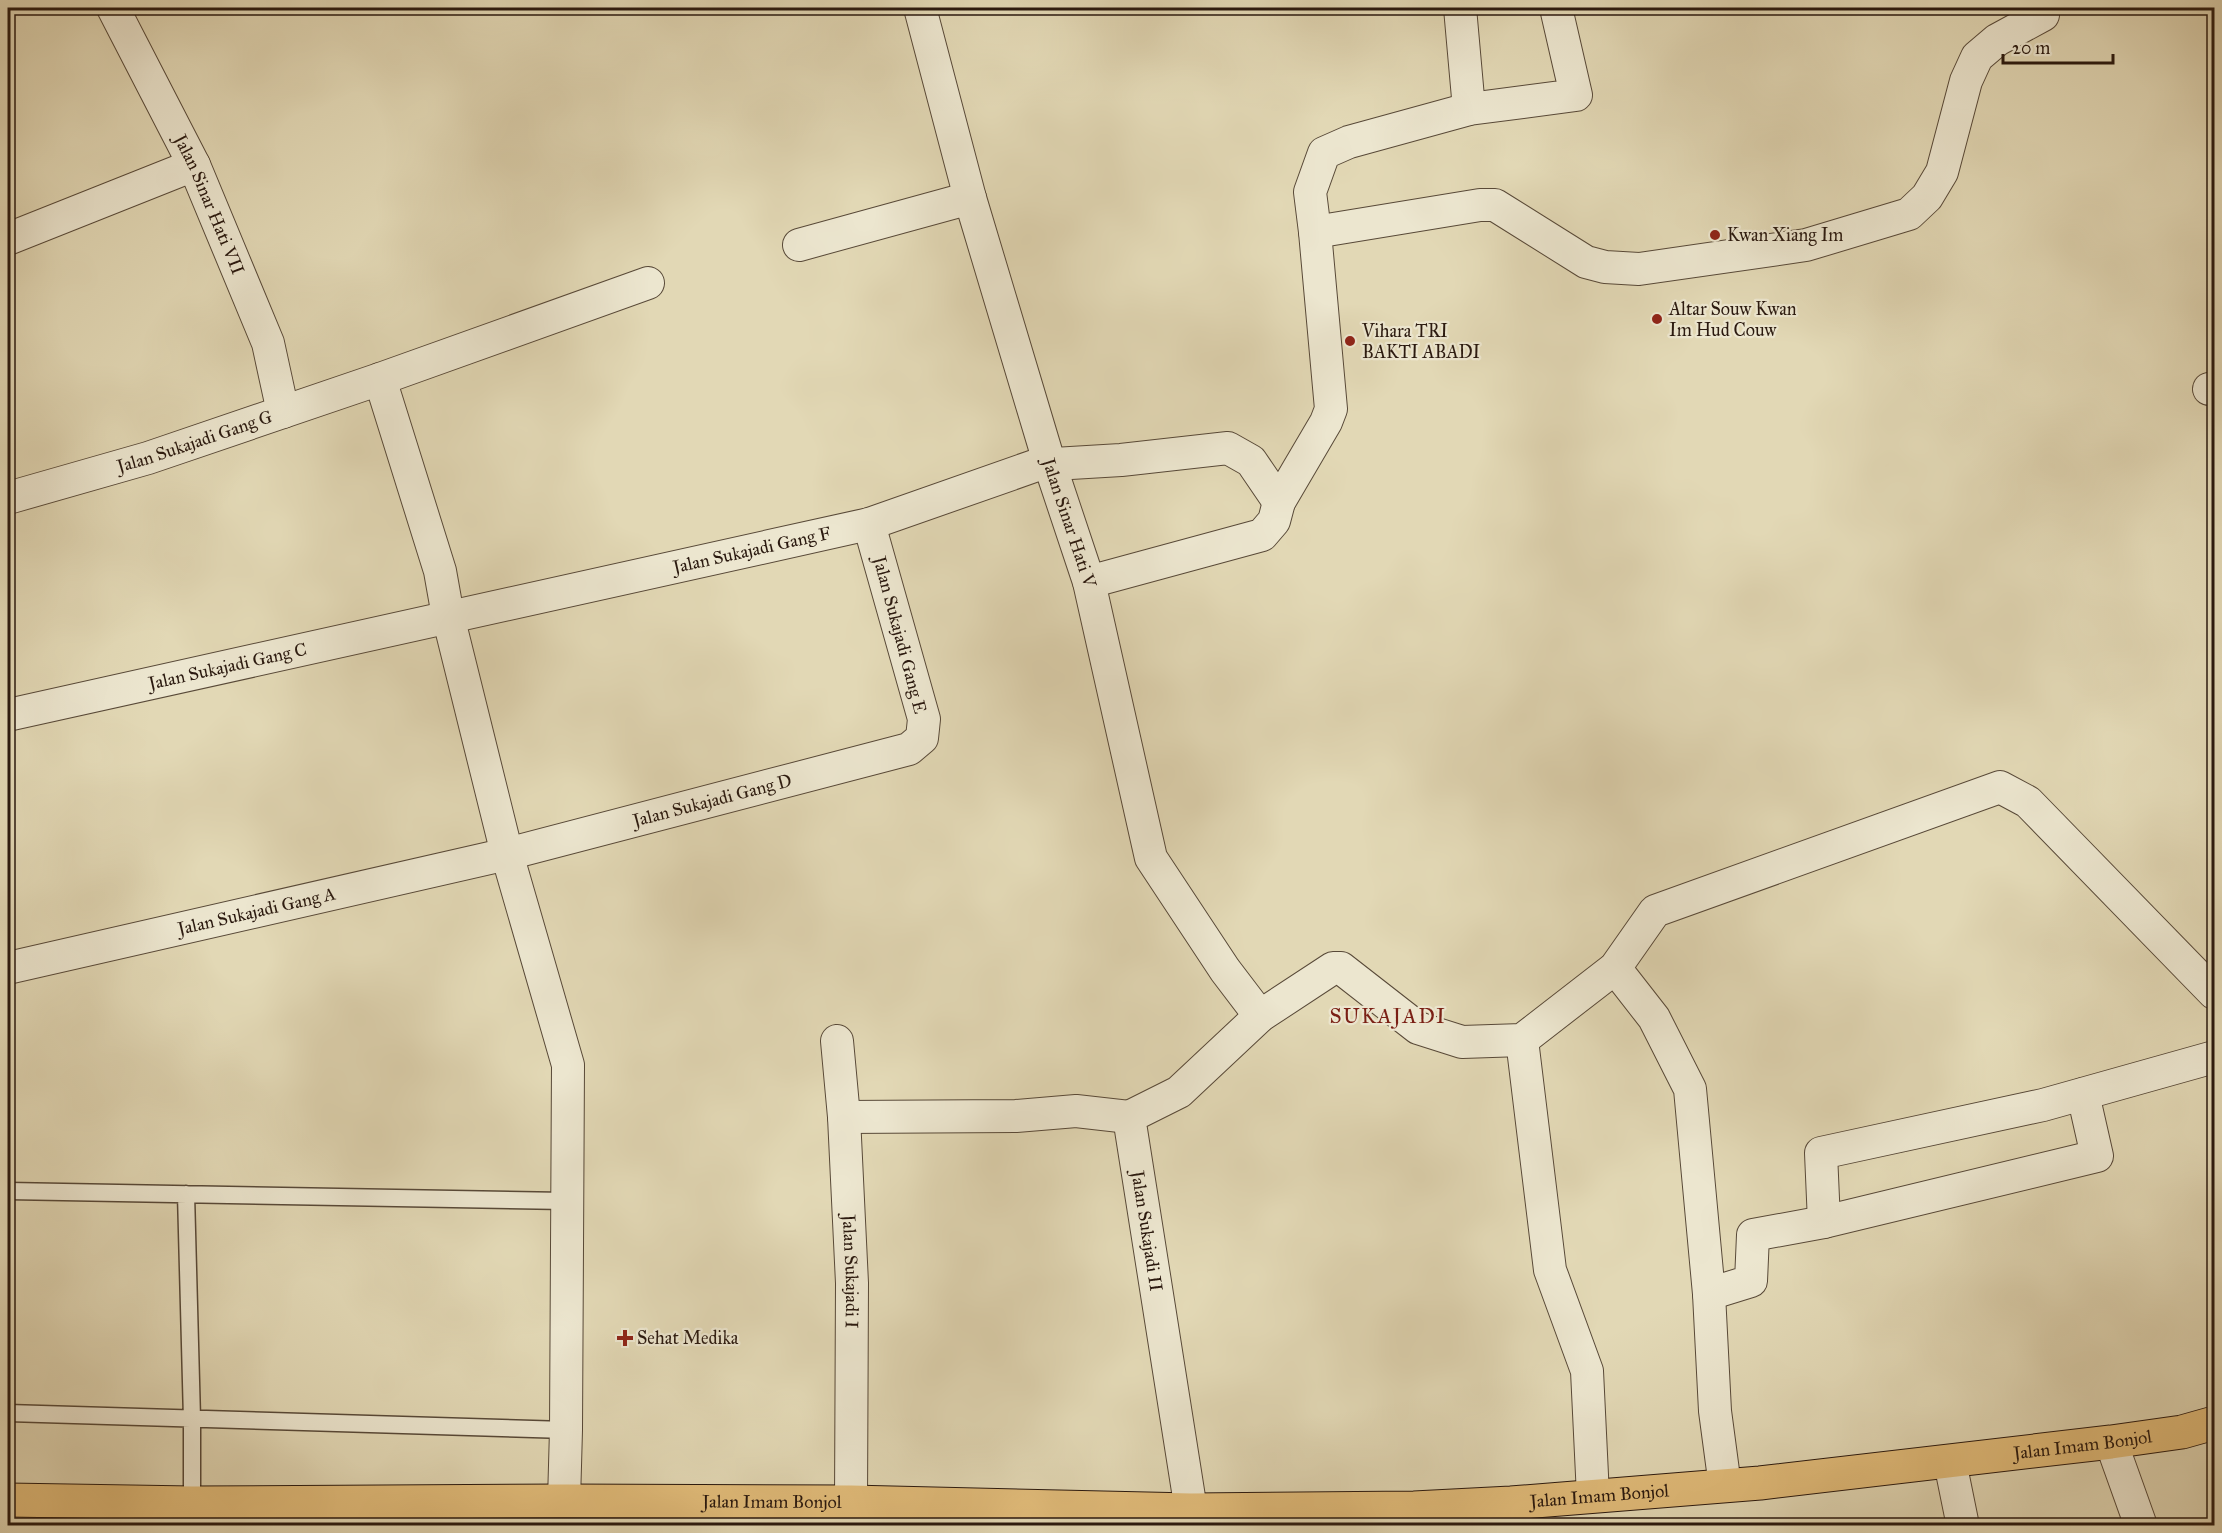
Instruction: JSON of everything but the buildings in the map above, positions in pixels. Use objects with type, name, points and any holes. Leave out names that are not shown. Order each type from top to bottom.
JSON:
[{"type":"main road","name":"Jalan Imam Bonjol","points":[[8,1500],[192,1514],[455,1514],[564,1501],[851,1502],[1079,1516],[1191,1510],[1414,1516],[1593,1496],[1725,1486],[1950,1462],[2182,1432],[2214,1423]]},
{"type":"street","name":"Jalan Sinar Hati VII","points":[[113,8],[194,165],[268,343],[283,412]]},
{"type":"street","name":"Jalan Sinar Hati V","points":[[920,8],[970,198],[1050,465],[1089,582],[1150,858],[1225,970],[1260,1016]]},
{"type":"street","points":[[1460,8],[1469,109]]},
{"type":"street","points":[[1089,582],[1262,535],[1274,521],[1279,502],[1326,422],[1331,409],[1316,232],[1310,192],[1324,153],[1349,142],[1469,109],[1576,95],[1556,8]]},
{"type":"street","points":[[1316,232],[1480,205],[1495,205],[1586,262],[1605,267],[1639,269],[1806,245],[1909,214],[1927,197],[1942,172],[1966,81],[1977,57],[1997,40],[2048,10]]},
{"type":"street","points":[[8,239],[194,165]]},
{"type":"street","points":[[799,245],[970,198]]},
{"type":"street","name":"Jalan Sukajadi Gang G","points":[[8,498],[148,458],[380,379],[648,283]]},
{"type":"street","points":[[380,379],[440,571],[448,616],[507,855],[568,1065],[564,1501]]},
{"type":"street","name":"Jalan Sukajadi Gang F","points":[[448,616],[870,524],[1037,465],[1121,460],[1228,448],[1251,461],[1279,502]]},
{"type":"street","name":"Jalan Sukajadi Gang E","points":[[870,524],[924,719],[922,738],[916,744]]},
{"type":"street","name":"Jalan Sukajadi Gang C","points":[[8,715],[448,616]]},
{"type":"street","name":"Jalan Sukajadi Gang D","points":[[507,855],[900,753],[916,744]]},
{"type":"street","points":[[844,1117],[1016,1116],[1076,1111],[1129,1117],[1179,1092],[1260,1016],[1333,968],[1341,968],[1418,1028],[1462,1042],[1522,1040],[1615,968],[1655,911],[2000,787],[2028,802],[2214,993]]},
{"type":"street","name":"Jalan Sukajadi Gang A","points":[[8,968],[507,855]]},
{"type":"street","points":[[1615,968],[1654,1018],[1690,1089],[1709,1294],[1715,1411],[1725,1486]]},
{"type":"street","points":[[1522,1040],[1550,1270],[1587,1371],[1593,1496]]},
{"type":"street","name":"Jalan Sukajadi I","points":[[837,1041],[844,1117],[852,1283],[851,1502]]},
{"type":"street","points":[[1824,1222],[1821,1153],[2043,1105],[2214,1057]]},
{"type":"street","points":[[1709,1294],[1751,1281],[1753,1235],[1824,1222],[2097,1156],[2083,1094]]},
{"type":"street","name":"Jalan Sukajadi II","points":[[1129,1117],[1191,1510]]},
{"type":"street","points":[[2111,1442],[2141,1526]]},
{"type":"street","points":[[1950,1462],[1963,1526]]},
{"type":"lane","points":[[8,1191],[566,1201]]},
{"type":"lane","points":[[186,1194],[192,1514]]},
{"type":"lane","points":[[8,1413],[566,1430]]},
{"type":"place","name":"Kwan Xiang Im","points":[[1715,235]]},
{"type":"place","name":"Altar Souw Kwan Im Hud Couw","points":[[1657,319]]},
{"type":"place","name":"Vihara TRI BAKTI ABADI","points":[[1350,341]]},
{"type":"place","name":"Sehat Medika","points":[[625,1338]]},
{"type":"district","name":"SUKAJADI","points":[[1388,1016]]}]
